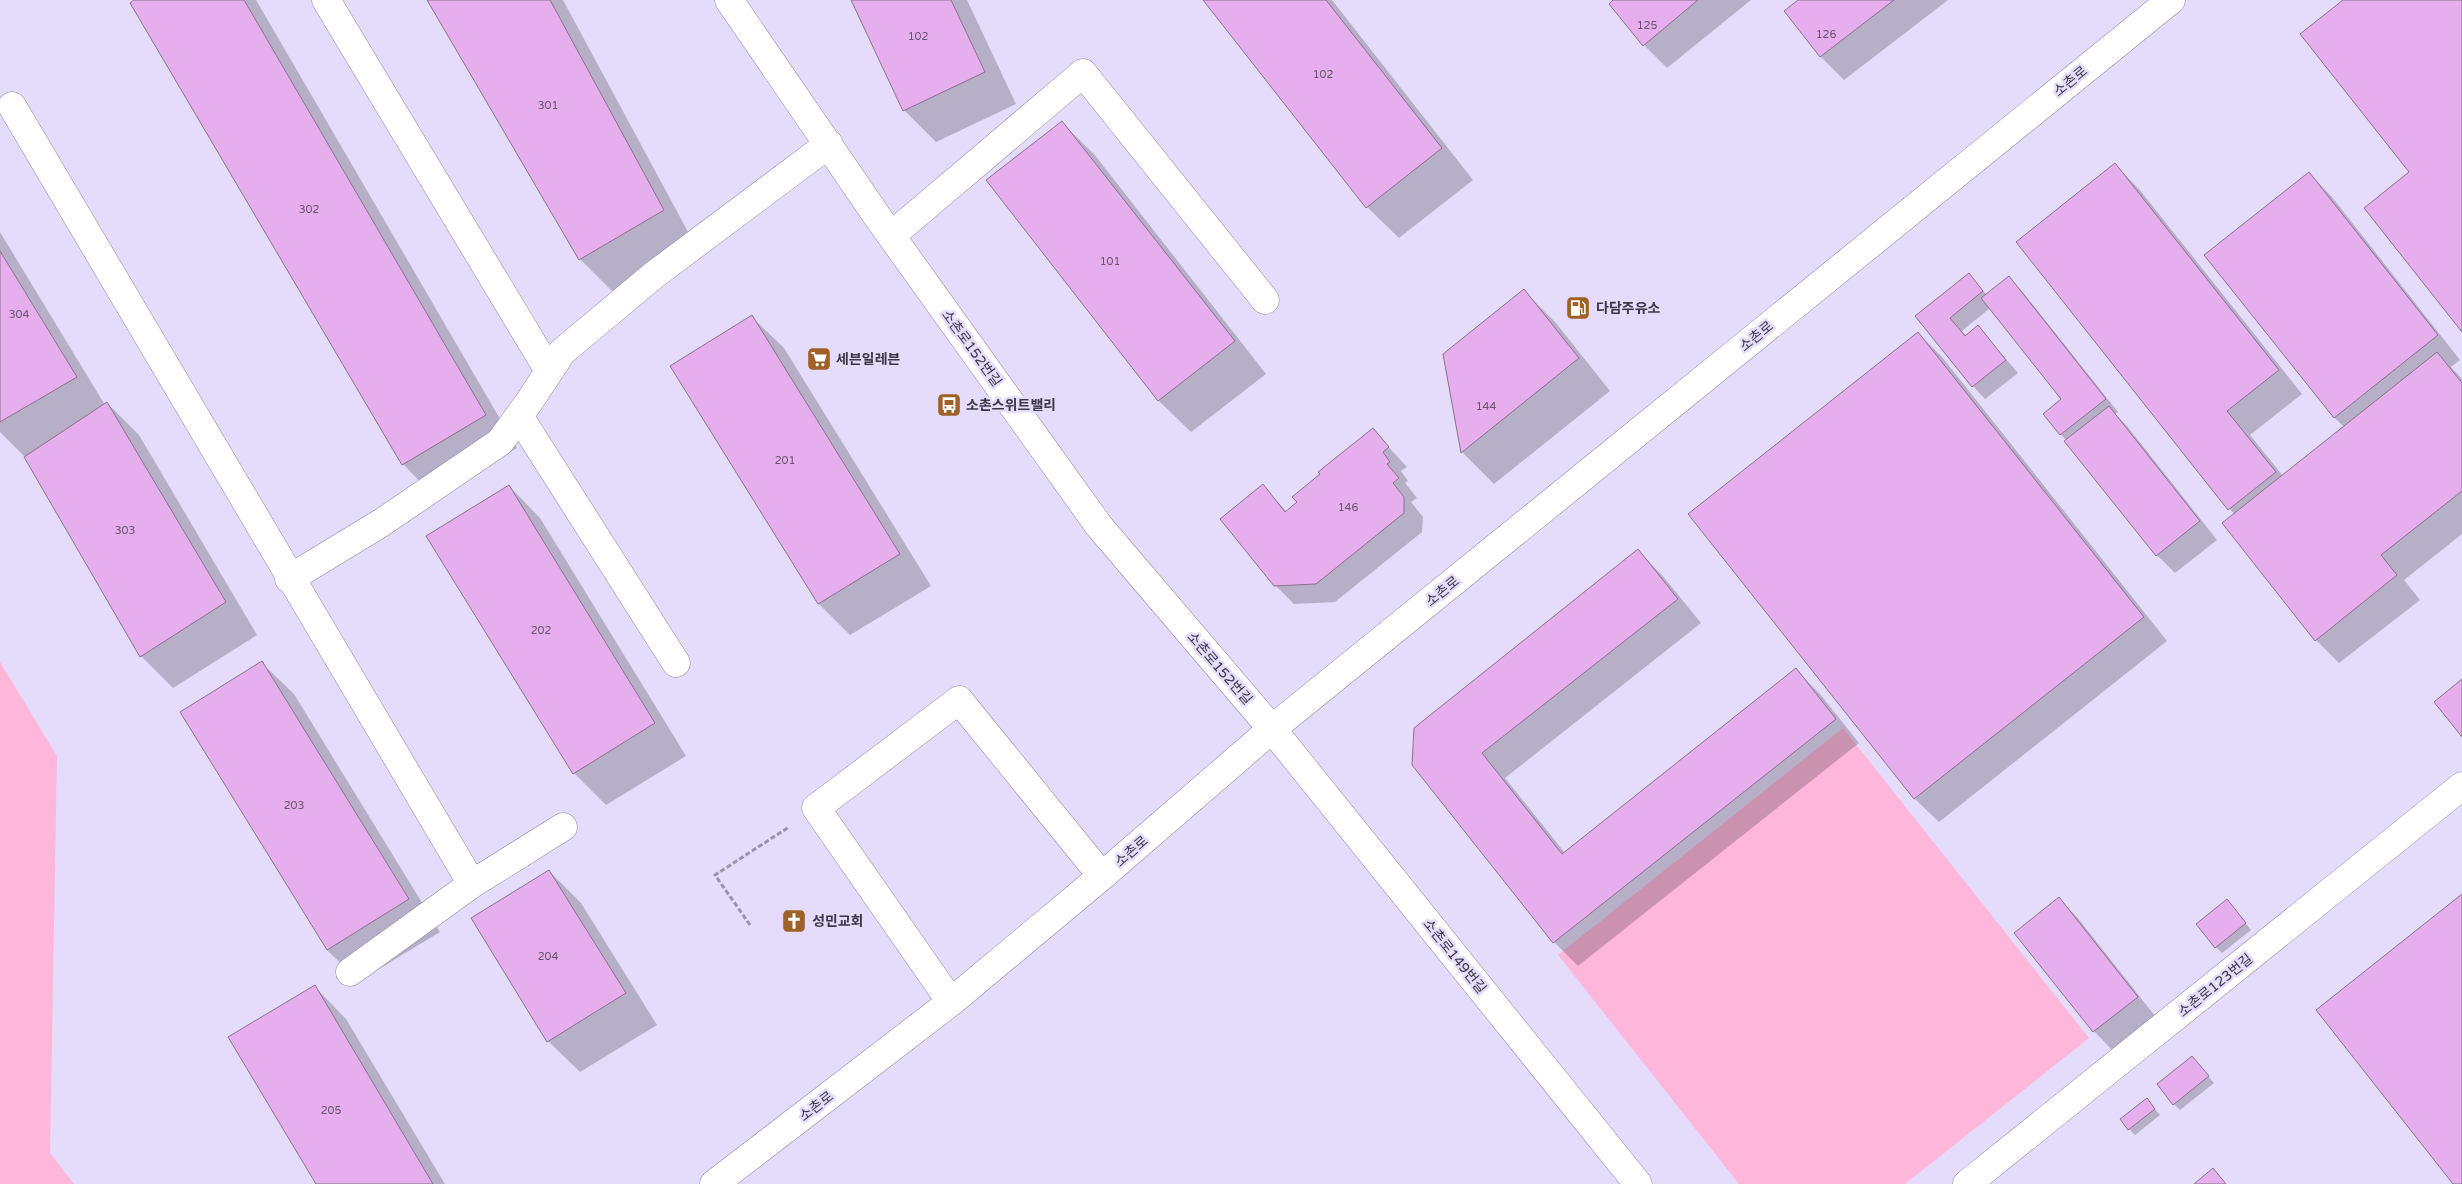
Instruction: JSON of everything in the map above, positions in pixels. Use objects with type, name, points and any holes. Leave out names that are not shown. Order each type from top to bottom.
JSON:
[{"type":"street","points":[[326,0],[549,371]]},
{"type":"street","name":"소촌로152번길","points":[[729,0],[892,235],[1098,526],[1272,729]]},
{"type":"street","name":"소촌로","points":[[714,1184],[951,1002],[1102,876],[1272,729],[2171,0]]},
{"type":"street","points":[[892,235],[1083,73],[1265,300]]},
{"type":"street","points":[[12,106],[289,578],[472,884]]},
{"type":"street","points":[[289,578],[380,523],[500,442],[562,352],[654,274],[829,144]]},
{"type":"street","points":[[519,416],[676,663]]},
{"type":"street","points":[[951,1002],[816,808],[959,700],[1102,876]]},
{"type":"street","name":"소촌로149번길","points":[[1272,729],[1638,1184]]},
{"type":"street","name":"소촌로123번길","points":[[1967,1184],[2462,786]]},
{"type":"street","points":[[350,972],[472,884],[563,827]]},
{"type":"path","points":[[750,926],[715,875],[816,808]]},
{"type":"shaded area","points":[[0,662],[57,756],[50,1153],[74,1184],[0,1184]]},
{"type":"shaded area","points":[[1843,728],[2089,1038],[1905,1184],[1739,1184],[1558,955]]},
{"type":"building","points":[[134,0],[244,0],[486,415],[402,465],[130,3]]},
{"type":"building","points":[[427,0],[550,0],[664,210],[579,260]]},
{"type":"building","points":[[851,0],[951,0],[985,72],[903,111]]},
{"type":"building","points":[[1203,0],[1326,0],[1442,148],[1366,208]]},
{"type":"building","points":[[1613,0],[1698,0],[1643,46],[1609,4]]},
{"type":"building","points":[[1798,0],[1894,0],[1820,57],[1784,11]]},
{"type":"building","points":[[2343,0],[2462,0],[2462,332],[2364,208],[2409,172],[2300,34]]},
{"type":"building","points":[[1062,121],[1235,341],[1158,401],[986,180]]},
{"type":"building","points":[[2115,163],[2279,370],[2227,411],[2276,472],[2228,510],[2016,242]]},
{"type":"building","points":[[2309,172],[2438,335],[2334,418],[2204,255]]},
{"type":"building","points":[[0,251],[77,377],[0,422]]},
{"type":"building","points":[[1969,273],[1983,291],[1950,318],[1965,336],[1978,325],[2006,360],[1972,387],[1915,316]]},
{"type":"building","points":[[2009,276],[2106,399],[2060,435],[2043,414],[2061,399],[1981,298]]},
{"type":"building","points":[[1524,289],[1579,358],[1461,453],[1443,354]]},
{"type":"building","points":[[752,315],[900,554],[818,604],[670,366]]},
{"type":"building","points":[[1918,332],[2144,617],[1914,799],[1688,514]]},
{"type":"building","points":[[2437,352],[2462,383],[2462,491],[2381,555],[2397,575],[2315,641],[2222,523]]},
{"type":"building","points":[[107,402],[226,602],[140,657],[24,457]]},
{"type":"building","points":[[2109,406],[2200,521],[2156,556],[2064,441]]},
{"type":"building","points":[[1373,428],[1389,447],[1383,452],[1390,462],[1387,464],[1399,478],[1393,483],[1404,497],[1404,513],[1316,584],[1274,586],[1220,519],[1263,484],[1285,512],[1297,502],[1292,497],[1320,474],[1318,472]]},
{"type":"building","points":[[509,485],[655,723],[573,774],[426,536]]},
{"type":"building","points":[[1638,549],[1678,599],[1482,753],[1562,854],[1796,668],[1836,719],[1553,943],[1412,765],[1414,728]]},
{"type":"building","points":[[262,661],[409,899],[327,950],[180,712]]},
{"type":"building","points":[[2462,679],[2462,737],[2434,702]]},
{"type":"building","points":[[549,870],[626,993],[547,1042],[471,918]]},
{"type":"building","points":[[2462,894],[2462,1184],[2453,1184],[2316,1010]]},
{"type":"building","points":[[2059,897],[2138,997],[2093,1032],[2014,933]]},
{"type":"building","points":[[2227,899],[2246,923],[2215,948],[2196,924]]},
{"type":"building","points":[[315,985],[433,1184],[316,1184],[228,1037]]},
{"type":"building","points":[[2192,1056],[2209,1076],[2173,1105],[2157,1084]]},
{"type":"building","points":[[2147,1098],[2155,1109],[2128,1130],[2120,1119]]},
{"type":"building","points":[[2213,1168],[2226,1184],[2194,1184]]},
{"type":"place","name":"다담주유소","points":[[1578,308]]},
{"type":"place","name":"세븐일레븐","points":[[819,359]]},
{"type":"place","name":"소촌스위트밸리","points":[[949,405]]},
{"type":"place","name":"성민교회","points":[[794,921]]}]
